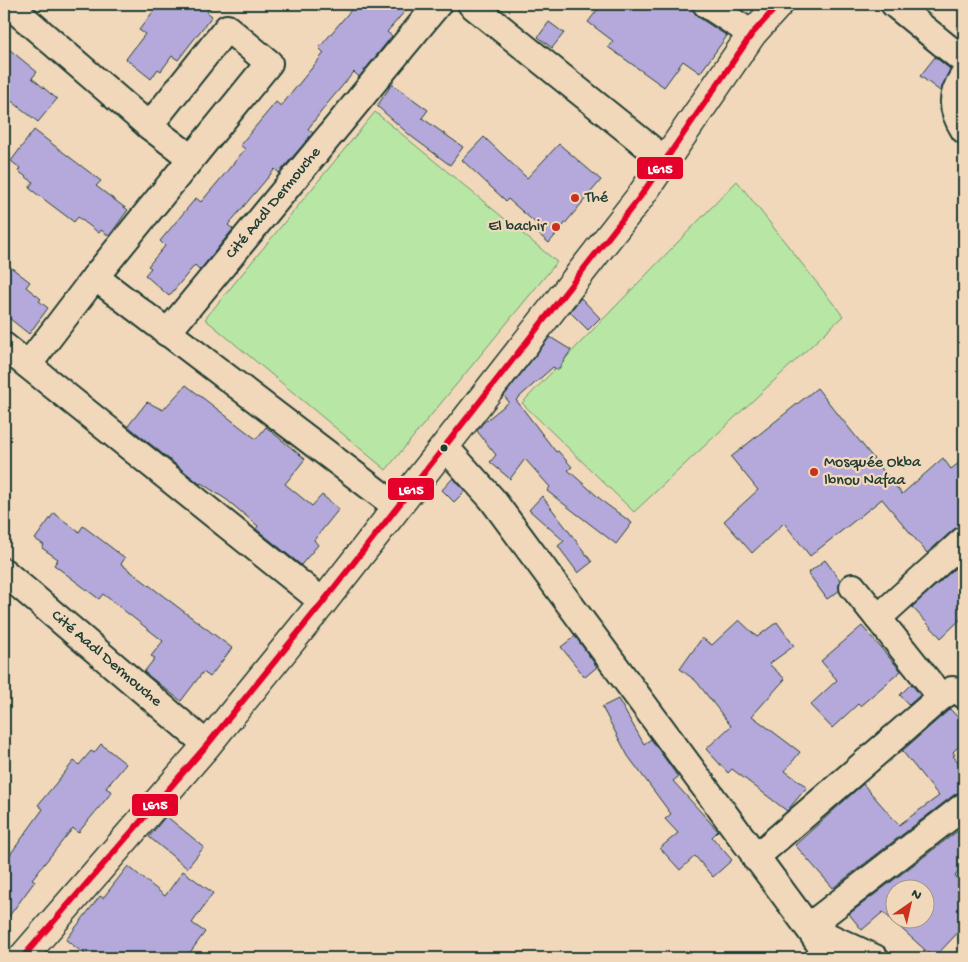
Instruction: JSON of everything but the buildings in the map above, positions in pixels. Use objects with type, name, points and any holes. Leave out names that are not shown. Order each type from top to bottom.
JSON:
[{"type":"main road","points":[[22,958],[207,745],[398,508],[666,162],[752,34],[779,4]]},
{"type":"street","points":[[8,4],[149,126],[191,158]]},
{"type":"street","name":"Cité Aadl Dermouche","points":[[168,333],[438,4]]},
{"type":"street","points":[[471,4],[666,162]]},
{"type":"street","points":[[706,4],[752,34]]},
{"type":"street","points":[[894,4],[964,61]]},
{"type":"street","points":[[28,365],[95,278],[269,63],[227,28],[149,126]]},
{"type":"street","points":[[964,75],[957,86],[953,100],[955,116],[964,130]]},
{"type":"street","points":[[95,278],[398,508]]},
{"type":"street","points":[[4,346],[323,602]]},
{"type":"street","points":[[445,447],[492,499],[829,958]]},
{"type":"street","points":[[878,618],[964,540]]},
{"type":"street","name":"Cité Aadl Dermouche","points":[[4,572],[207,745]]},
{"type":"street","points":[[755,858],[952,696],[878,618],[853,587]]},
{"type":"street","points":[[808,927],[964,806]]},
{"type":"street","points":[[808,927],[875,958]]},
{"type":"green space","points":[[375,112],[557,262],[386,470],[205,319]]},
{"type":"green space","points":[[737,181],[843,316],[634,512],[522,403]]},
{"type":"transit line","name":"L615","points":[[22,958],[207,745],[323,602],[640,197],[752,34],[779,4]]},
{"type":"place","name":"Thé","points":[[575,198]]},
{"type":"place","name":"El bachir","points":[[556,227]]},
{"type":"place","name":"Mosquée Okba Ibnou Nafaa","points":[[814,472]]}]
